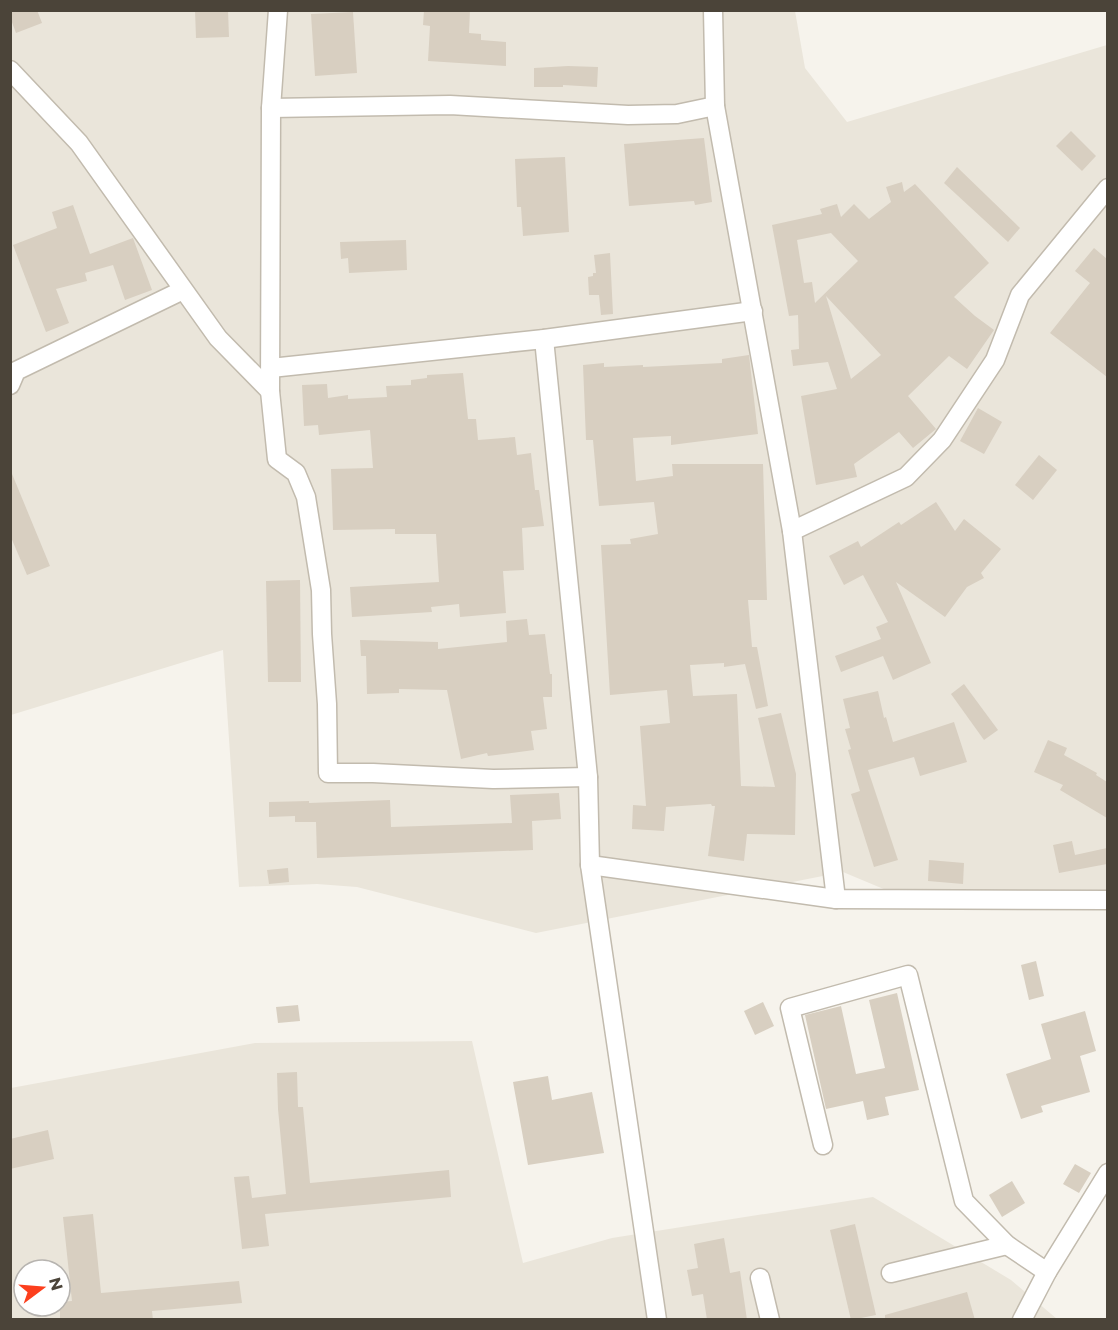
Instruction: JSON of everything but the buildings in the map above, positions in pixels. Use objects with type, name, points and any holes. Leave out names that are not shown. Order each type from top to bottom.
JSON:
[{"type":"street","points":[[278,10],[271,108],[270,391],[277,459],[296,473],[306,497],[321,590],[328,773],[493,779],[588,777]]},
{"type":"street","points":[[713,10],[715,106],[792,531],[836,899]]},
{"type":"street","points":[[10,70],[79,143],[218,338],[270,391]]},
{"type":"street","points":[[271,108],[450,105],[628,115],[677,114],[715,106]]},
{"type":"street","points":[[792,531],[906,477],[942,440],[995,360],[1020,295],[1107,188]]},
{"type":"street","points":[[10,385],[16,371],[183,290]]},
{"type":"street","points":[[271,368],[544,339],[753,311]]},
{"type":"street","points":[[544,339],[588,777],[590,865],[657,1320]]},
{"type":"street","points":[[590,865],[836,899],[1107,900]]},
{"type":"street","points":[[823,1145],[790,1008],[908,975],[964,1201],[1007,1245],[1047,1272]]},
{"type":"street","points":[[1022,1320],[1047,1272],[1107,1173]]},
{"type":"street","points":[[891,1273],[1007,1245]]},
{"type":"street","points":[[760,1278],[770,1320]]},
{"type":"shaded area","points":[[11,11],[795,11],[805,68],[847,122],[1107,45],[1107,890],[886,890],[843,872],[536,933],[357,887],[317,884],[239,887],[223,650],[11,715]]},
{"type":"shaded area","points":[[472,1041],[523,1263],[612,1238],[873,1197],[1011,1280],[1057,1319],[11,1320],[11,1088],[255,1043]]}]
